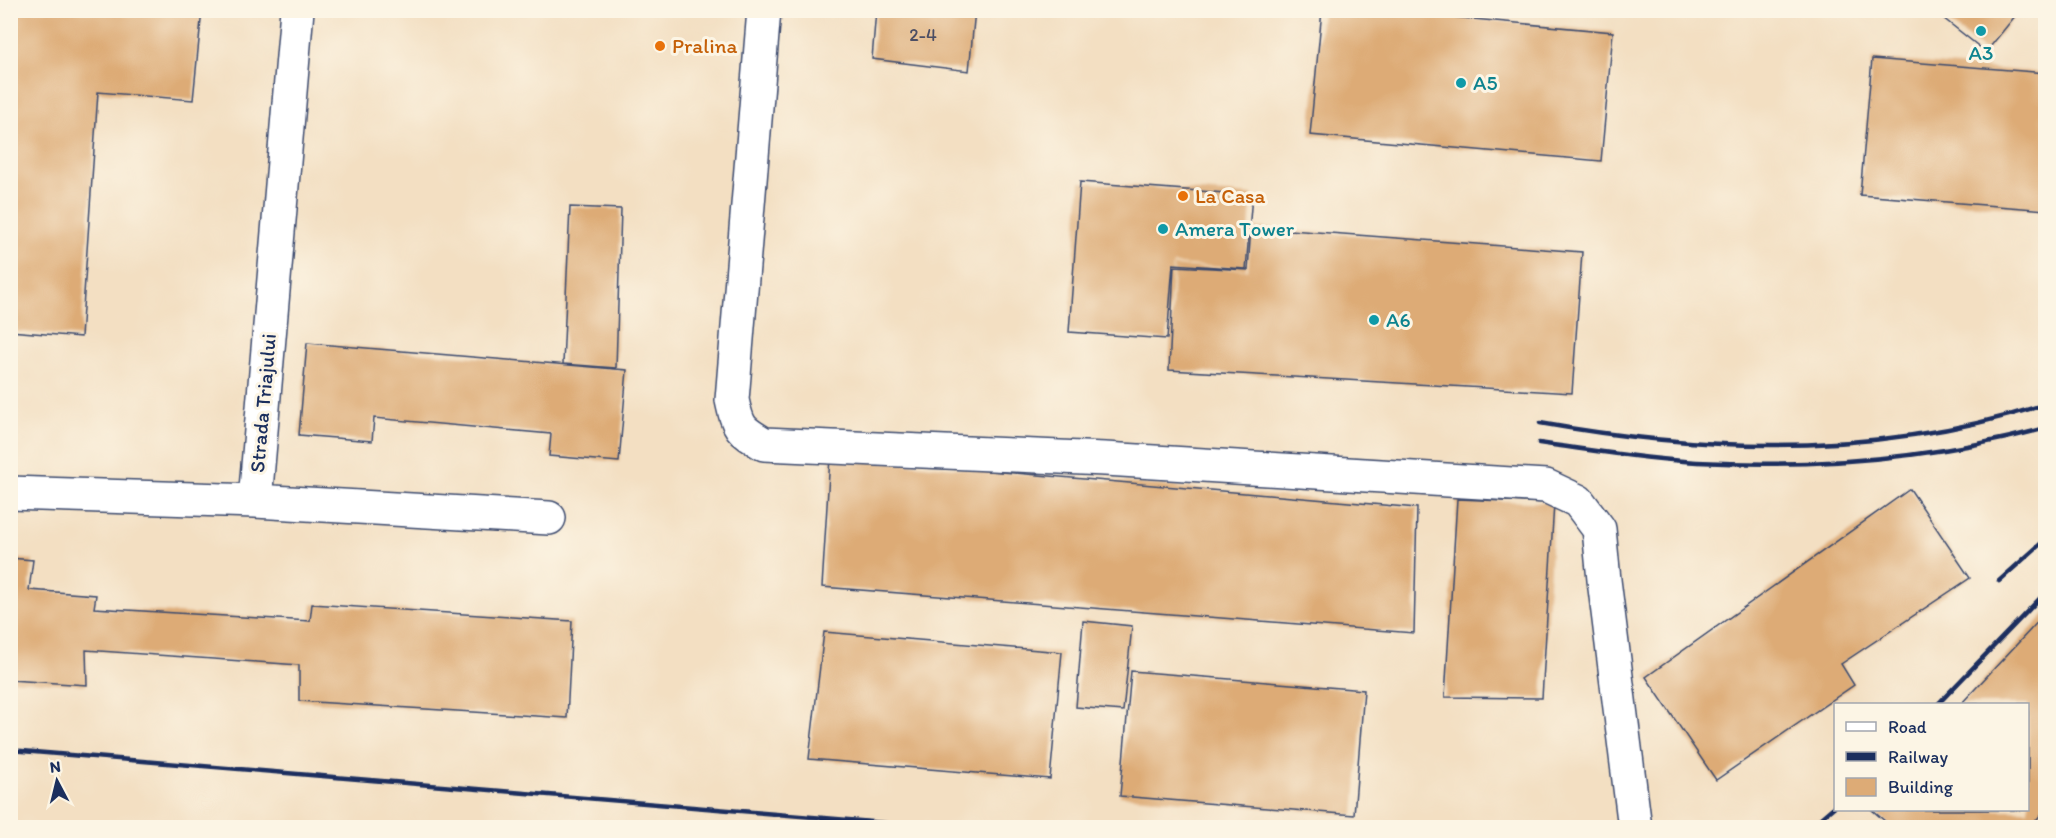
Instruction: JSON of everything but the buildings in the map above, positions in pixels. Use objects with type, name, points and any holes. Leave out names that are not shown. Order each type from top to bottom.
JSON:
[{"type":"street","name":"Strada Triajului","points":[[297,10],[255,501],[549,518]]},
{"type":"street","points":[[764,10],[732,400],[736,418],[743,431],[764,444],[1105,459],[1546,486],[1578,501],[1599,530],[1635,828]]},
{"type":"street","points":[[10,494],[255,501]]},
{"type":"railway","points":[[1540,423],[1666,440],[1795,445],[1922,434],[1985,421],[2046,404]]},
{"type":"railway","points":[[1539,443],[1677,461],[1785,464],[1917,454],[2003,439],[2046,428]]},
{"type":"railway","points":[[1999,581],[2046,539]]},
{"type":"railway","points":[[1939,703],[2046,592]]},
{"type":"railway","points":[[10,750],[945,828]]},
{"type":"railway","points":[[1809,828],[1834,807]]},
{"type":"place","name":"A3","points":[[1981,31]]},
{"type":"place","name":"Pralina","points":[[660,46]]},
{"type":"place","name":"A5","points":[[1461,83]]},
{"type":"place","name":"La Casa","points":[[1183,196]]},
{"type":"place","name":"Amera Tower","points":[[1163,229]]},
{"type":"place","name":"A6","points":[[1374,320]]}]
